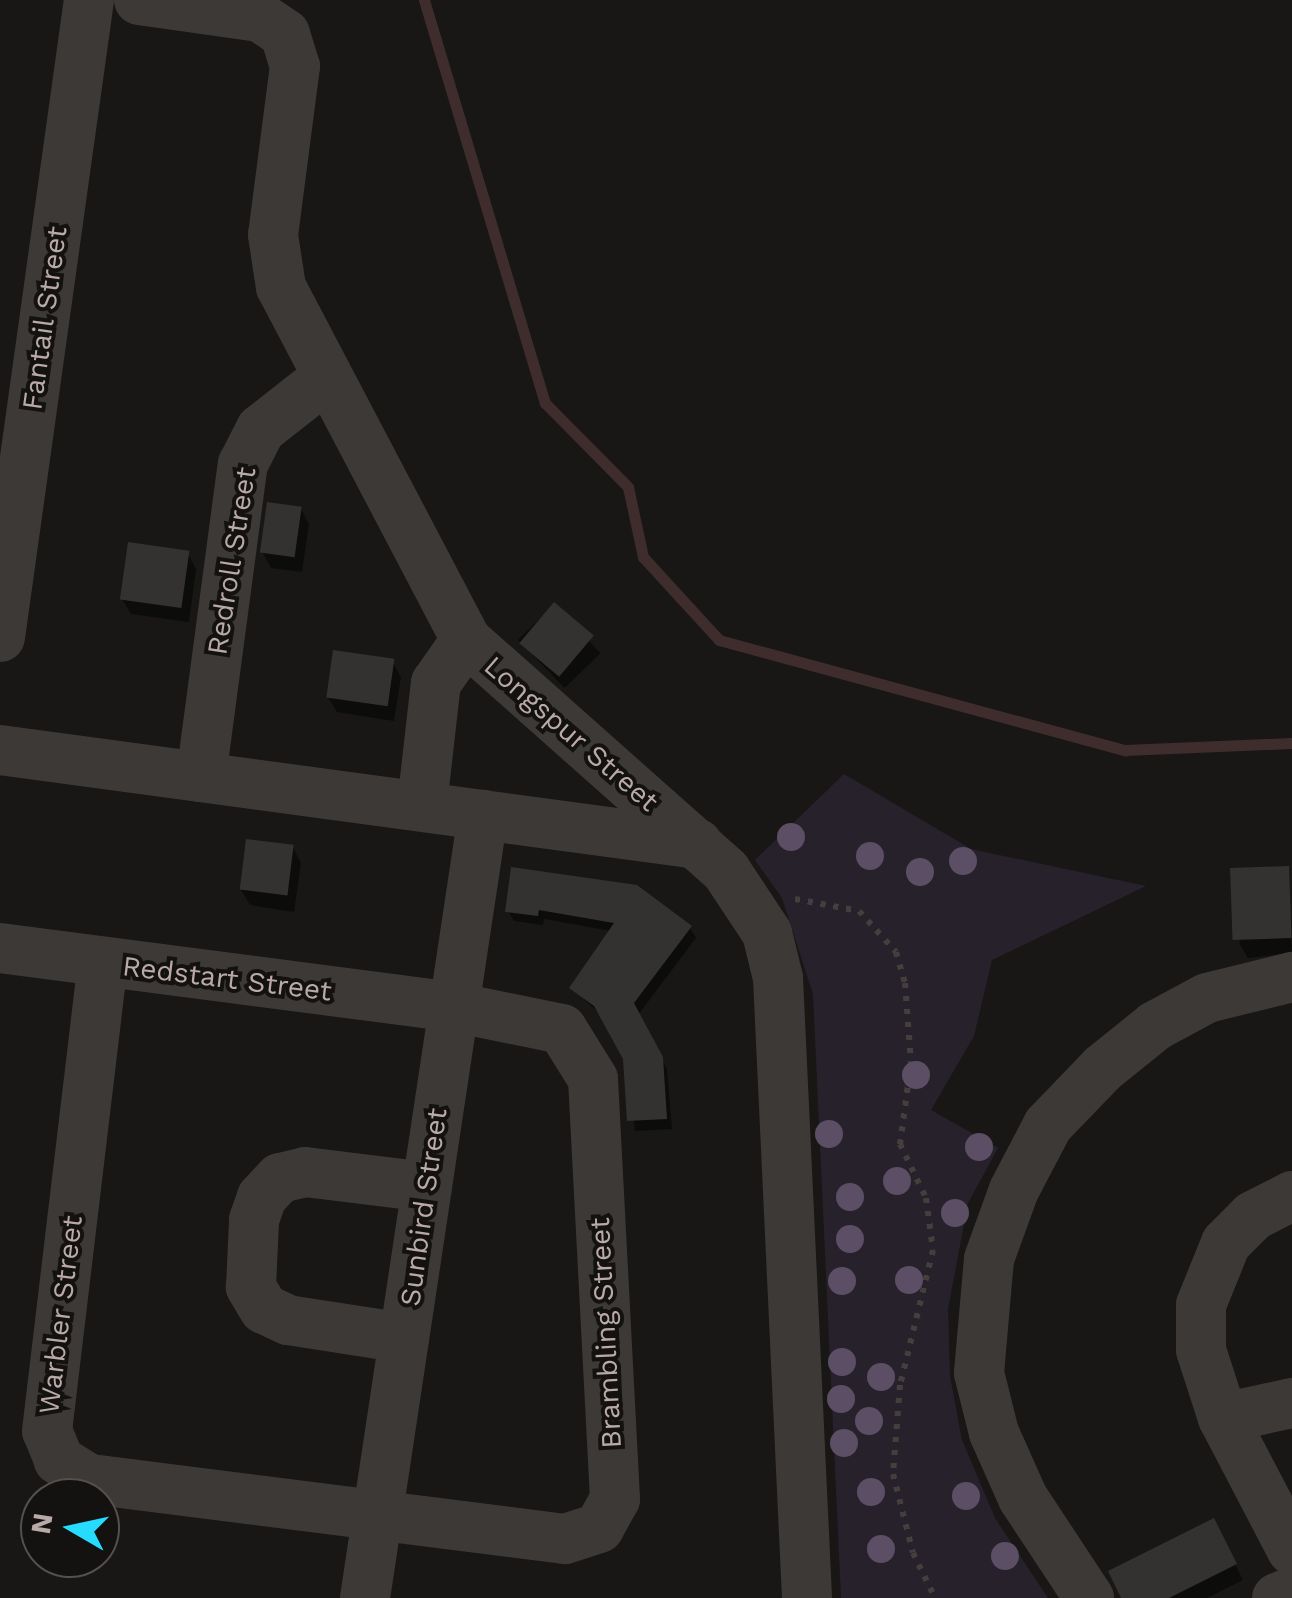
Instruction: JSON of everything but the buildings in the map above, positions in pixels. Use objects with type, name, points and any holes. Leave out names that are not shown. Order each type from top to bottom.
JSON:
[{"type":"street","name":"Fantail Street","points":[[0,637],[89,0]]},
{"type":"street","name":"Longspur Street","points":[[139,0],[260,17],[285,34],[295,66],[273,235],[280,287],[466,640],[698,844],[752,902],[778,978],[807,1598]]},
{"type":"street","name":"Redroll Street","points":[[201,777],[243,464],[261,429],[326,378]]},
{"type":"street","points":[[422,805],[436,683],[466,640]]},
{"type":"street","points":[[0,750],[698,844]]},
{"type":"street","name":"Sunbird Street","points":[[365,1598],[483,816]]},
{"type":"street","name":"Redstart Street","points":[[0,948],[454,1007]]},
{"type":"street","name":"Warbler Street","points":[[103,964],[47,1431],[59,1460],[88,1479],[378,1516]]},
{"type":"street","points":[[1089,1598],[1023,1498],[994,1434],[980,1373],[988,1260],[1014,1190],[1048,1125],[1103,1068],[1156,1026],[1207,998],[1292,977]]},
{"type":"street","name":"Brambling Street","points":[[378,1516],[565,1539],[599,1528],[615,1499],[593,1080],[585,1057],[562,1029],[454,1007]]},
{"type":"street","points":[[404,1338],[288,1320],[264,1309],[252,1287],[254,1220],[262,1197],[280,1178],[305,1172],[427,1187]]},
{"type":"street","points":[[1292,1196],[1253,1216],[1226,1243],[1208,1276],[1201,1350],[1223,1418],[1292,1550]]},
{"type":"street","points":[[1223,1418],[1292,1404]]},
{"type":"street","points":[[1277,1598],[1292,1592]]},
{"type":"path","points":[[752,902],[782,898],[858,912],[896,952],[905,983],[911,1062],[899,1132],[933,1220],[933,1250],[900,1384],[893,1474],[913,1553],[935,1598]]},
{"type":"shaded area","points":[[844,774],[971,849],[1146,886],[992,960],[974,1036],[931,1110],[998,1148],[968,1203],[948,1309],[950,1376],[962,1440],[995,1518],[1048,1598],[841,1598],[813,994],[782,898],[755,860]]},
{"type":"waterway","points":[[424,0],[545,403],[628,487],[643,557],[719,640],[1125,750],[1292,743]]}]
